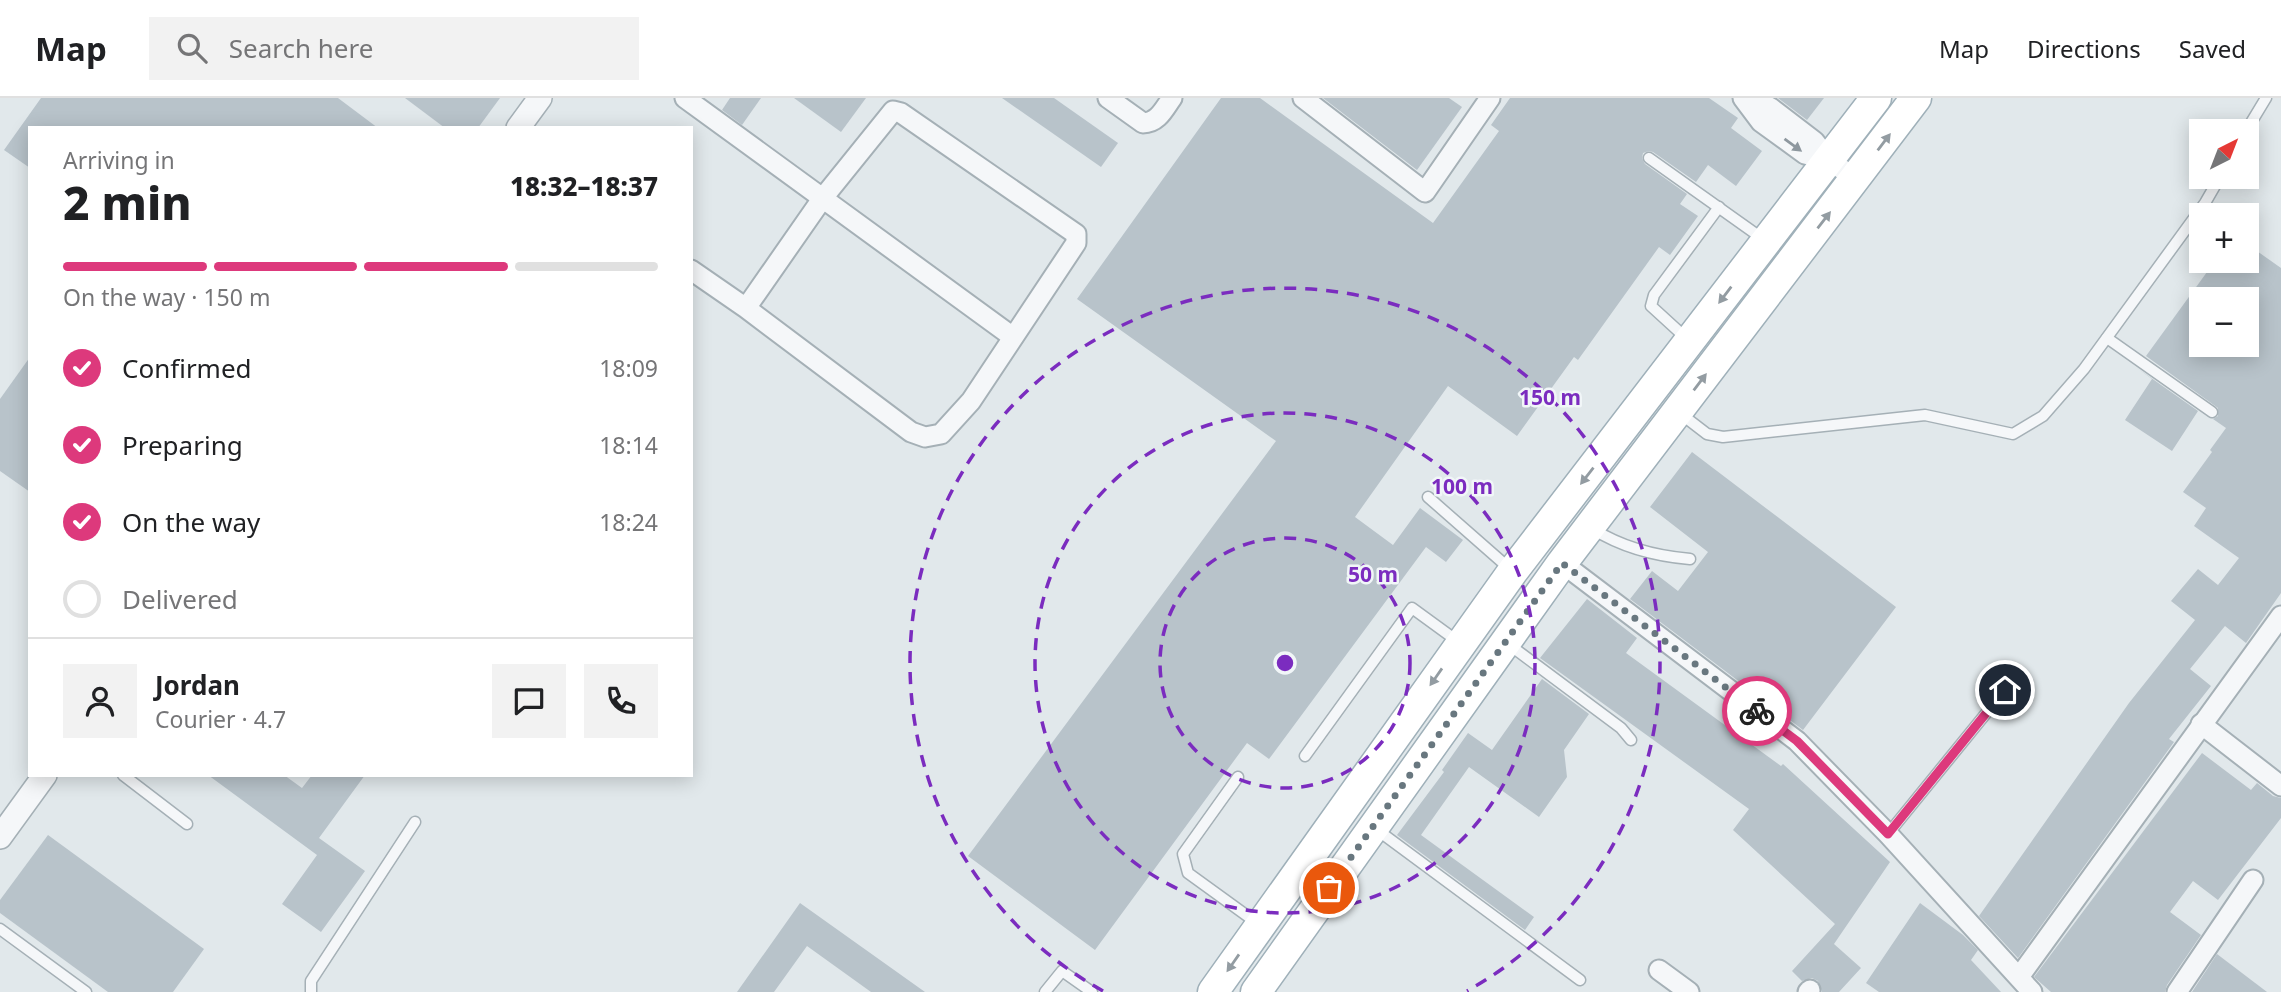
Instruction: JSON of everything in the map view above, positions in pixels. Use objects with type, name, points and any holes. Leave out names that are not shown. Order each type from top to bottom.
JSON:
[{"type":"main road","points":[[1213,992],[1513,571],[1876,98]]},
{"type":"main road","points":[[1256,992],[1562,563],[1856,179],[1910,100]]},
{"type":"street","points":[[519,126],[540,98]]},
{"type":"street","points":[[685,98],[1013,337]]},
{"type":"street","points":[[1108,98],[1143,122],[1149,123],[1156,120],[1172,98]]},
{"type":"street","points":[[1303,98],[1424,192],[1490,98]]},
{"type":"street","points":[[1743,98],[1761,122],[1805,154],[1829,160]]},
{"type":"street","points":[[1753,98],[1771,108],[1814,141],[1829,160],[1856,179]]},
{"type":"street","points":[[693,271],[746,308],[878,409],[911,432],[925,437],[941,434],[971,401],[1076,243],[1076,234],[901,113],[893,111],[822,199],[746,308]]},
{"type":"street","points":[[1562,563],[1797,741],[1888,834],[2025,985],[2201,724],[2279,624]]},
{"type":"street","points":[[2201,724],[2281,786]]},
{"type":"street","points":[[0,836],[44,777]]},
{"type":"street","points":[[2177,992],[2253,880]]},
{"type":"street","points":[[1659,970],[1688,992]]},
{"type":"lane","points":[[2253,119],[2266,98]]},
{"type":"lane","points":[[1649,158],[1766,241]]},
{"type":"lane","points":[[1678,411],[1707,434],[1723,437],[1925,415],[2013,434],[2043,416],[2084,369],[2213,189]]},
{"type":"lane","points":[[1690,341],[1651,306],[1654,295],[1719,207]]},
{"type":"lane","points":[[2107,338],[2212,412]]},
{"type":"lane","points":[[1428,497],[1513,571]]},
{"type":"lane","points":[[1589,527],[1607,539],[1634,549],[1690,559]]},
{"type":"lane","points":[[1306,756],[1412,608],[1460,643]]},
{"type":"lane","points":[[1505,641],[1621,728],[1630,740]]},
{"type":"lane","points":[[1888,834],[2005,690]]},
{"type":"lane","points":[[126,777],[187,824]]},
{"type":"lane","points":[[1238,777],[1183,854],[1188,873],[1260,926]]},
{"type":"lane","points":[[311,992],[311,981],[415,822]]},
{"type":"lane","points":[[1373,826],[1580,980]]},
{"type":"lane","points":[[0,929],[86,992]]},
{"type":"lane","points":[[1045,992],[1059,972],[1065,971],[1092,992]]},
{"type":"building","points":[[41,98],[338,98],[375,126],[28,126],[28,167],[4,150]]},
{"type":"building","points":[[405,98],[500,98],[479,126],[442,126]]},
{"type":"building","points":[[730,98],[761,98],[742,125],[722,110]]},
{"type":"building","points":[[794,98],[866,98],[841,132]]},
{"type":"building","points":[[1002,98],[1054,98],[1118,143],[1101,167]]},
{"type":"building","points":[[1221,98],[1260,98],[1433,223],[1499,131],[1491,125],[1510,98],[1709,98],[1738,118],[1731,128],[1762,151],[1736,186],[1708,165],[1696,182],[1653,152],[1643,153],[1645,164],[1687,194],[1680,204],[1698,216],[1670,255],[1659,247],[1578,360],[1574,357],[1517,436],[1448,386],[1355,517],[1393,545],[1420,508],[1463,540],[1446,562],[1426,547],[1269,759],[1247,743],[1095,950],[968,856],[1276,441],[1077,299]]},
{"type":"building","points":[[1323,98],[1449,98],[1462,107],[1417,170]]},
{"type":"building","points":[[1778,98],[1824,98],[1807,120]]},
{"type":"building","points":[[2259,252],[2281,268],[2281,593],[2246,643],[2225,626],[2190,669],[2211,686],[2169,739],[2174,742],[2018,958],[1979,916],[2129,703],[2195,620],[2171,601],[2198,569],[2218,585],[2239,558],[2194,526],[2206,508],[2183,492],[2226,428],[2213,419],[2218,416],[2218,408],[2146,356],[2189,297],[2189,357],[2259,357],[2259,287],[2196,287],[2206,273],[2259,273]]},
{"type":"building","points":[[28,360],[28,491],[0,471],[0,399]]},
{"type":"building","points":[[2137,368],[2198,411],[2172,451],[2125,420],[2152,379]]},
{"type":"building","points":[[1692,452],[1896,607],[1803,730],[1630,599],[1652,571],[1678,591],[1708,552],[1650,507]]},
{"type":"building","points":[[1587,599],[1637,638],[1626,653],[1781,766],[1783,764],[1890,862],[1834,944],[1861,968],[1839,992],[1822,992],[1818,981],[1812,978],[1802,981],[1792,971],[1835,924],[1733,830],[1749,809],[1540,658]]},
{"type":"building","points":[[1542,679],[1589,714],[1564,750],[1567,777],[1539,817],[1469,767],[1421,835],[1534,917],[1525,930],[1397,835],[1444,772],[1442,770],[1468,733],[1492,750]]},
{"type":"building","points":[[2202,753],[2251,790],[2257,783],[2273,796],[2281,798],[2281,818],[2218,900],[2193,881],[2170,912],[2201,935],[2165,992],[2051,992],[2034,977]]},
{"type":"building","points":[[211,777],[287,777],[302,788],[310,777],[364,777],[319,838],[365,871],[321,932],[282,904],[317,855]]},
{"type":"building","points":[[48,835],[204,949],[173,992],[108,992],[0,913],[0,900]]},
{"type":"building","points":[[800,903],[925,992],[871,992],[807,946],[774,992],[737,992]]},
{"type":"building","points":[[1920,903],[1963,935],[1978,950],[1971,960],[2001,992],[1879,992],[1866,983]]},
{"type":"building","points":[[2217,954],[2267,992],[2192,992]]},
{"type":"way so far","points":[[1329,888],[1562,563],[1757,711]]},
{"type":"route","points":[[1757,711],[1797,741],[1888,834],[2005,690]]}]
